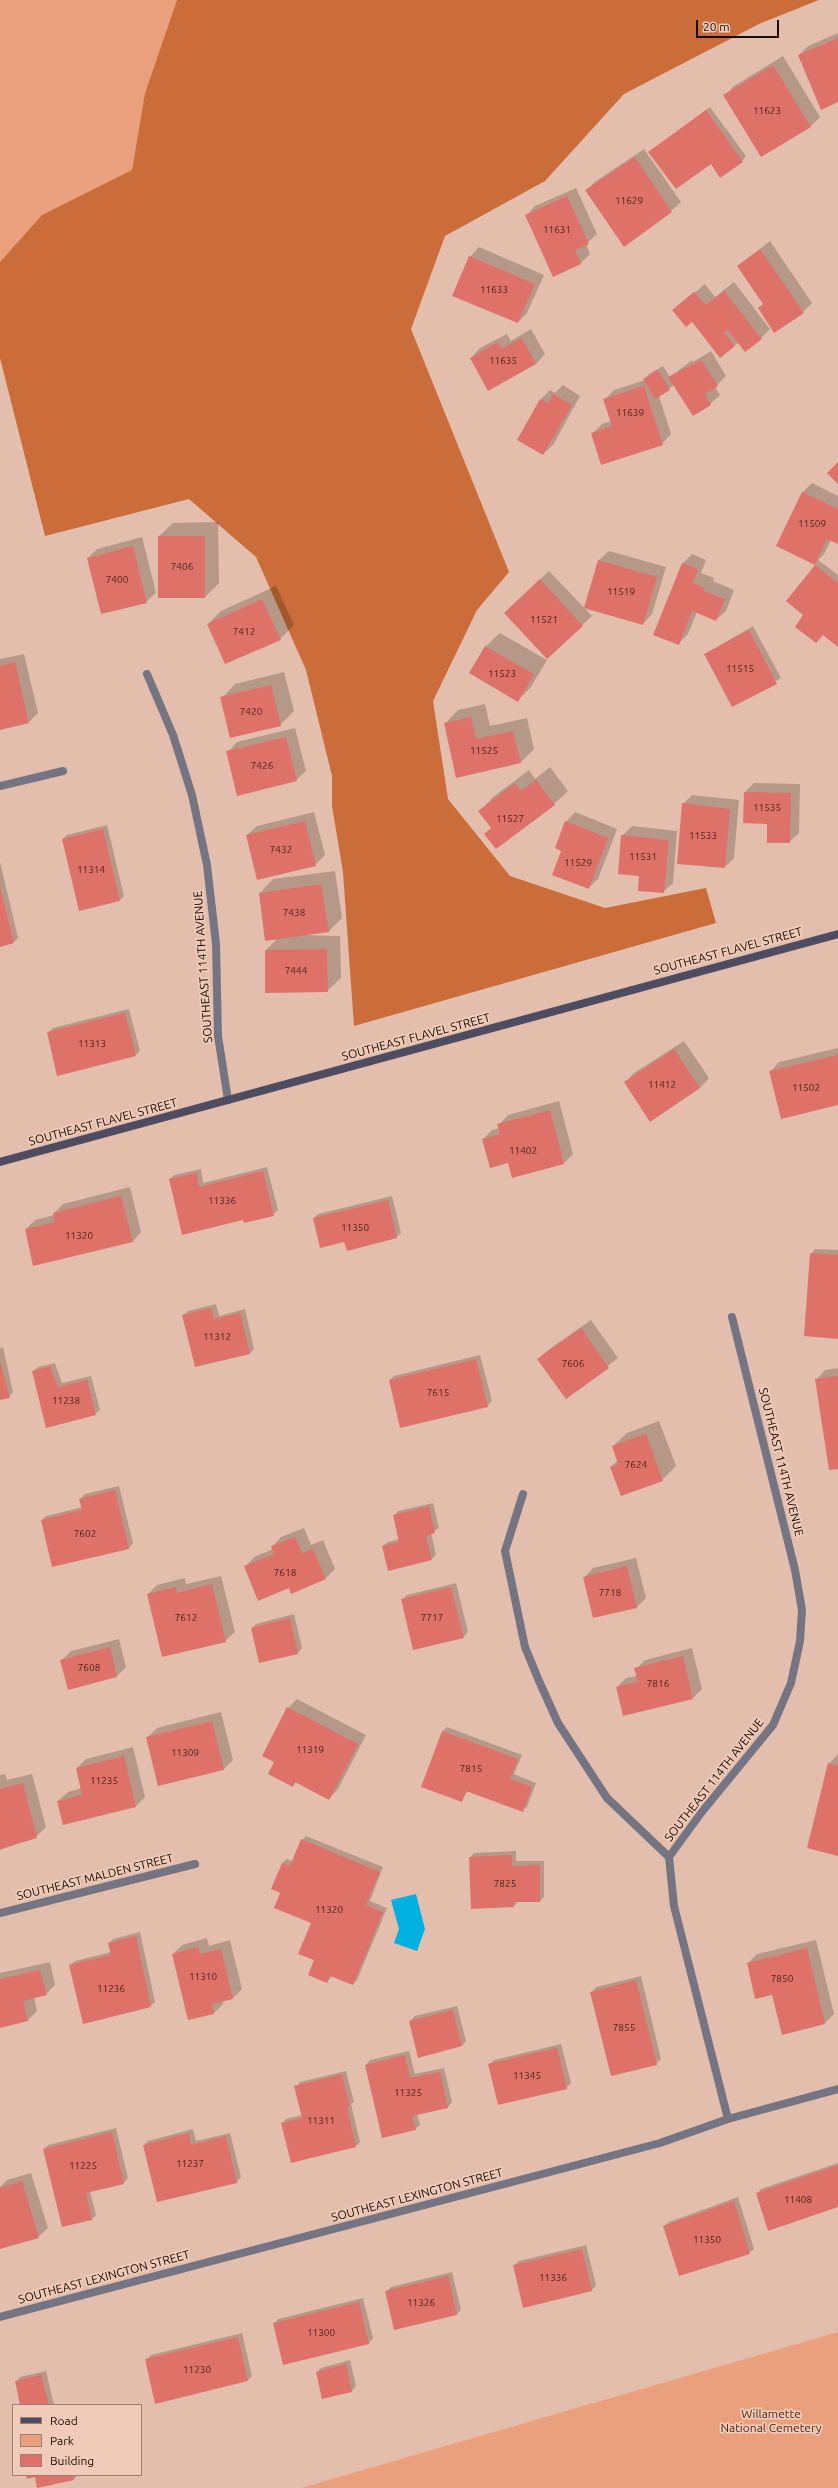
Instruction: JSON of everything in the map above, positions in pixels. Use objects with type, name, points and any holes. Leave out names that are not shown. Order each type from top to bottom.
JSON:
[{"type":"street","name":"SOUTHEAST 114TH AVENUE","points":[[148,674],[174,735],[192,795],[207,864],[216,944],[218,1036],[228,1100]]},
{"type":"street","points":[[0,786],[64,771]]},
{"type":"street","name":"SOUTHEAST FLAVEL STREET","points":[[0,1162],[838,934]]},
{"type":"street","name":"SOUTHEAST 114TH AVENUE","points":[[728,2119],[674,1906],[669,1857],[701,1813],[773,1724],[791,1683],[800,1641],[802,1610],[795,1570],[732,1317]]},
{"type":"street","points":[[523,1494],[505,1551],[525,1647],[558,1723],[607,1798],[669,1857]]},
{"type":"street","name":"SOUTHEAST MALDEN STREET","points":[[0,1913],[195,1864]]},
{"type":"street","name":"SOUTHEAST LEXINGTON STREET","points":[[0,2317],[652,2145],[728,2119],[838,2089]]},
{"type":"green space","points":[[0,0],[177,0],[145,93],[132,170],[42,215],[0,262]]},
{"type":"green space","name":"Willamette National Cemetery","points":[[838,2332],[838,2488],[301,2488]]},
{"type":"shaded area","points":[[177,0],[819,0],[759,24],[624,94],[545,181],[445,236],[411,329],[509,572],[477,610],[433,701],[448,799],[510,876],[605,908],[706,888],[716,923],[354,1026],[343,872],[332,806],[332,776],[306,670],[256,557],[189,499],[45,536],[0,358],[0,262],[42,215],[132,170],[145,93]]},
{"type":"water","points":[[416,1894],[425,1929],[417,1951],[394,1943],[399,1929],[391,1900]]},
{"type":"building","points":[[838,38],[838,102],[821,110],[798,55]]},
{"type":"building","points":[[773,65],[811,127],[761,157],[723,95]]},
{"type":"building","points":[[706,110],[743,162],[720,178],[711,164],[676,189],[648,152]]},
{"type":"building","points":[[635,157],[672,212],[624,247],[585,190]]},
{"type":"building","points":[[567,196],[589,244],[575,250],[581,264],[553,277],[525,215]]},
{"type":"building","points":[[760,249],[804,313],[774,333],[758,308],[763,304],[737,266]]},
{"type":"building","points":[[469,256],[535,284],[518,323],[452,296]]},
{"type":"building","points":[[724,291],[762,339],[745,352],[728,330],[724,332],[735,346],[720,358],[692,322],[686,327],[672,310],[694,292],[706,305]]},
{"type":"building","points":[[522,338],[536,364],[488,391],[470,358],[498,342],[501,349]]},
{"type":"building","points":[[701,360],[718,386],[705,394],[711,405],[693,416],[668,377]]},
{"type":"building","points":[[658,370],[670,390],[655,399],[643,379]]},
{"type":"building","points":[[644,386],[663,445],[601,465],[591,433],[612,426],[603,399]]},
{"type":"building","points":[[553,394],[572,405],[543,455],[517,440],[540,399],[548,403]]},
{"type":"building","points":[[838,462],[838,484],[827,473]]},
{"type":"building","points":[[802,492],[838,509],[838,544],[827,539],[815,565],[776,546]]},
{"type":"building","points":[[158,536],[205,536],[205,598],[158,598]]},
{"type":"building","points":[[133,546],[147,603],[101,614],[87,558]]},
{"type":"building","points":[[598,560],[657,577],[643,625],[584,608]]},
{"type":"building","points":[[682,563],[698,569],[693,583],[705,588],[704,591],[725,599],[716,621],[692,611],[679,645],[653,635]]},
{"type":"building","points":[[815,565],[838,583],[838,647],[823,635],[816,643],[795,627],[803,615],[786,601]]},
{"type":"building","points":[[540,579],[583,626],[547,659],[504,613]]},
{"type":"building","points":[[262,599],[281,640],[225,664],[207,624]]},
{"type":"building","points":[[749,630],[777,684],[732,707],[704,654]]},
{"type":"building","points":[[485,646],[534,674],[518,702],[469,673]]},
{"type":"building","points":[[15,662],[29,723],[0,730],[0,666]]},
{"type":"building","points":[[271,685],[281,726],[230,738],[220,697]]},
{"type":"building","points":[[471,717],[476,739],[513,731],[521,763],[456,778],[444,723]]},
{"type":"building","points":[[286,737],[297,781],[237,796],[226,751]]},
{"type":"building","points":[[536,780],[555,805],[496,849],[484,834],[491,828],[478,811],[515,783],[521,791]]},
{"type":"building","points":[[744,792],[791,793],[790,843],[767,843],[767,824],[743,823]]},
{"type":"building","points":[[682,803],[730,809],[725,868],[677,864]]},
{"type":"building","points":[[305,821],[316,866],[257,880],[246,835]]},
{"type":"building","points":[[565,821],[608,838],[589,889],[552,875],[561,851],[555,848]]},
{"type":"building","points":[[103,829],[120,901],[79,911],[62,839]]},
{"type":"building","points":[[621,835],[669,840],[664,893],[638,891],[639,876],[618,874]]},
{"type":"building","points":[[321,884],[329,932],[265,941],[259,893]]},
{"type":"building","points":[[0,886],[14,943],[0,947]]},
{"type":"building","points":[[327,949],[328,992],[265,993],[265,950]]},
{"type":"building","points":[[125,1013],[136,1056],[57,1076],[47,1032]]},
{"type":"building","points":[[674,1049],[700,1088],[650,1122],[624,1082]]},
{"type":"building","points":[[838,1055],[838,1105],[781,1119],[769,1071]]},
{"type":"building","points":[[550,1110],[564,1164],[512,1178],[508,1163],[490,1168],[482,1139],[500,1134],[497,1124]]},
{"type":"building","points":[[263,1171],[274,1216],[244,1223],[243,1220],[182,1235],[169,1179],[197,1173],[199,1187]]},
{"type":"building","points":[[121,1196],[133,1242],[33,1266],[25,1229],[55,1222],[53,1213]]},
{"type":"building","points":[[388,1200],[397,1238],[347,1251],[344,1242],[320,1248],[313,1218]]},
{"type":"building","points":[[810,1253],[838,1255],[838,1339],[804,1336]]},
{"type":"building","points":[[211,1308],[214,1319],[240,1313],[250,1354],[195,1367],[182,1315]]},
{"type":"building","points":[[581,1328],[609,1368],[566,1399],[537,1359]]},
{"type":"building","points":[[476,1359],[488,1407],[400,1428],[389,1380]]},
{"type":"building","points":[[0,1361],[10,1398],[0,1400]]},
{"type":"building","points":[[50,1366],[58,1387],[87,1380],[96,1415],[46,1428],[32,1371]]},
{"type":"building","points":[[838,1376],[838,1469],[829,1470],[815,1379]]},
{"type":"building","points":[[646,1434],[663,1481],[621,1496],[610,1467],[618,1464],[612,1446]]},
{"type":"building","points":[[115,1490],[129,1549],[52,1567],[41,1520],[82,1510],[79,1499]]},
{"type":"building","points":[[429,1506],[435,1533],[426,1536],[432,1560],[388,1571],[382,1546],[399,1542],[393,1515]]},
{"type":"building","points":[[295,1537],[302,1553],[313,1549],[326,1579],[291,1594],[289,1588],[258,1601],[244,1566],[274,1554],[271,1546]]},
{"type":"building","points":[[627,1566],[637,1608],[593,1618],[583,1577]]},
{"type":"building","points":[[212,1584],[226,1642],[162,1657],[147,1594],[176,1587],[177,1593]]},
{"type":"building","points":[[451,1587],[464,1638],[413,1650],[401,1599]]},
{"type":"building","points":[[290,1618],[298,1654],[259,1663],[251,1628]]},
{"type":"building","points":[[110,1647],[117,1677],[68,1690],[60,1660]]},
{"type":"building","points":[[683,1656],[693,1699],[623,1716],[616,1687],[638,1682],[634,1668]]},
{"type":"building","points":[[287,1707],[358,1744],[329,1800],[295,1782],[293,1787],[268,1774],[274,1762],[262,1756]]},
{"type":"building","points":[[212,1721],[224,1770],[158,1786],[146,1737]]},
{"type":"building","points":[[442,1731],[518,1759],[510,1779],[532,1787],[523,1812],[466,1791],[462,1802],[421,1787]]},
{"type":"building","points":[[124,1756],[136,1807],[63,1825],[57,1801],[82,1795],[76,1768]]},
{"type":"building","points":[[828,1763],[838,1766],[838,1856],[807,1848]]},
{"type":"building","points":[[23,1783],[37,1838],[0,1849],[0,1789]]},
{"type":"building","points":[[301,1839],[380,1872],[366,1905],[383,1912],[353,1985],[330,1976],[327,1983],[308,1975],[314,1960],[298,1954],[311,1923],[274,1908],[280,1893],[271,1889],[282,1863],[290,1866]]},
{"type":"building","points":[[512,1855],[512,1866],[540,1865],[540,1902],[514,1902],[514,1907],[471,1909],[469,1857]]},
{"type":"building","points":[[136,1936],[151,2007],[83,2024],[69,1965],[111,1955],[108,1943]]},
{"type":"building","points":[[198,1947],[200,1954],[221,1949],[233,1999],[212,2004],[214,2014],[188,2020],[172,1954]]},
{"type":"building","points":[[807,1948],[825,2024],[782,2035],[772,1995],[755,1999],[747,1963]]},
{"type":"building","points":[[40,1970],[47,1995],[23,2001],[28,2021],[0,2028],[0,1979]]},
{"type":"building","points":[[636,1980],[657,2065],[611,2076],[590,1992]]},
{"type":"building","points":[[453,2010],[462,2046],[418,2058],[409,2021]]},
{"type":"building","points":[[557,2048],[567,2089],[498,2105],[488,2064]]},
{"type":"building","points":[[405,2055],[410,2078],[440,2072],[448,2108],[412,2116],[416,2130],[382,2138],[365,2065]]},
{"type":"building","points":[[342,2074],[350,2107],[347,2108],[356,2147],[291,2163],[281,2123],[302,2118],[294,2086]]},
{"type":"building","points":[[112,2132],[124,2184],[86,2193],[92,2220],[62,2227],[43,2149]]},
{"type":"building","points":[[189,2133],[191,2145],[226,2136],[237,2183],[157,2202],[143,2145]]},
{"type":"building","points":[[838,2165],[838,2207],[768,2231],[756,2193]]},
{"type":"building","points":[[22,2181],[39,2238],[0,2249],[0,2188]]},
{"type":"building","points":[[734,2201],[750,2254],[679,2276],[663,2226]]},
{"type":"building","points":[[582,2249],[592,2291],[523,2308],[513,2265]]},
{"type":"building","points":[[448,2276],[457,2315],[394,2330],[385,2291]]},
{"type":"building","points":[[359,2302],[369,2344],[283,2365],[273,2323]]},
{"type":"building","points":[[238,2337],[248,2381],[155,2404],[145,2359]]},
{"type":"building","points":[[346,2364],[352,2392],[322,2399],[316,2372]]},
{"type":"building","points":[[41,2375],[49,2404],[20,2404],[15,2381]]},
{"type":"building","points":[[26,2476],[73,2476],[74,2480],[37,2488],[35,2477],[27,2479]]}]
